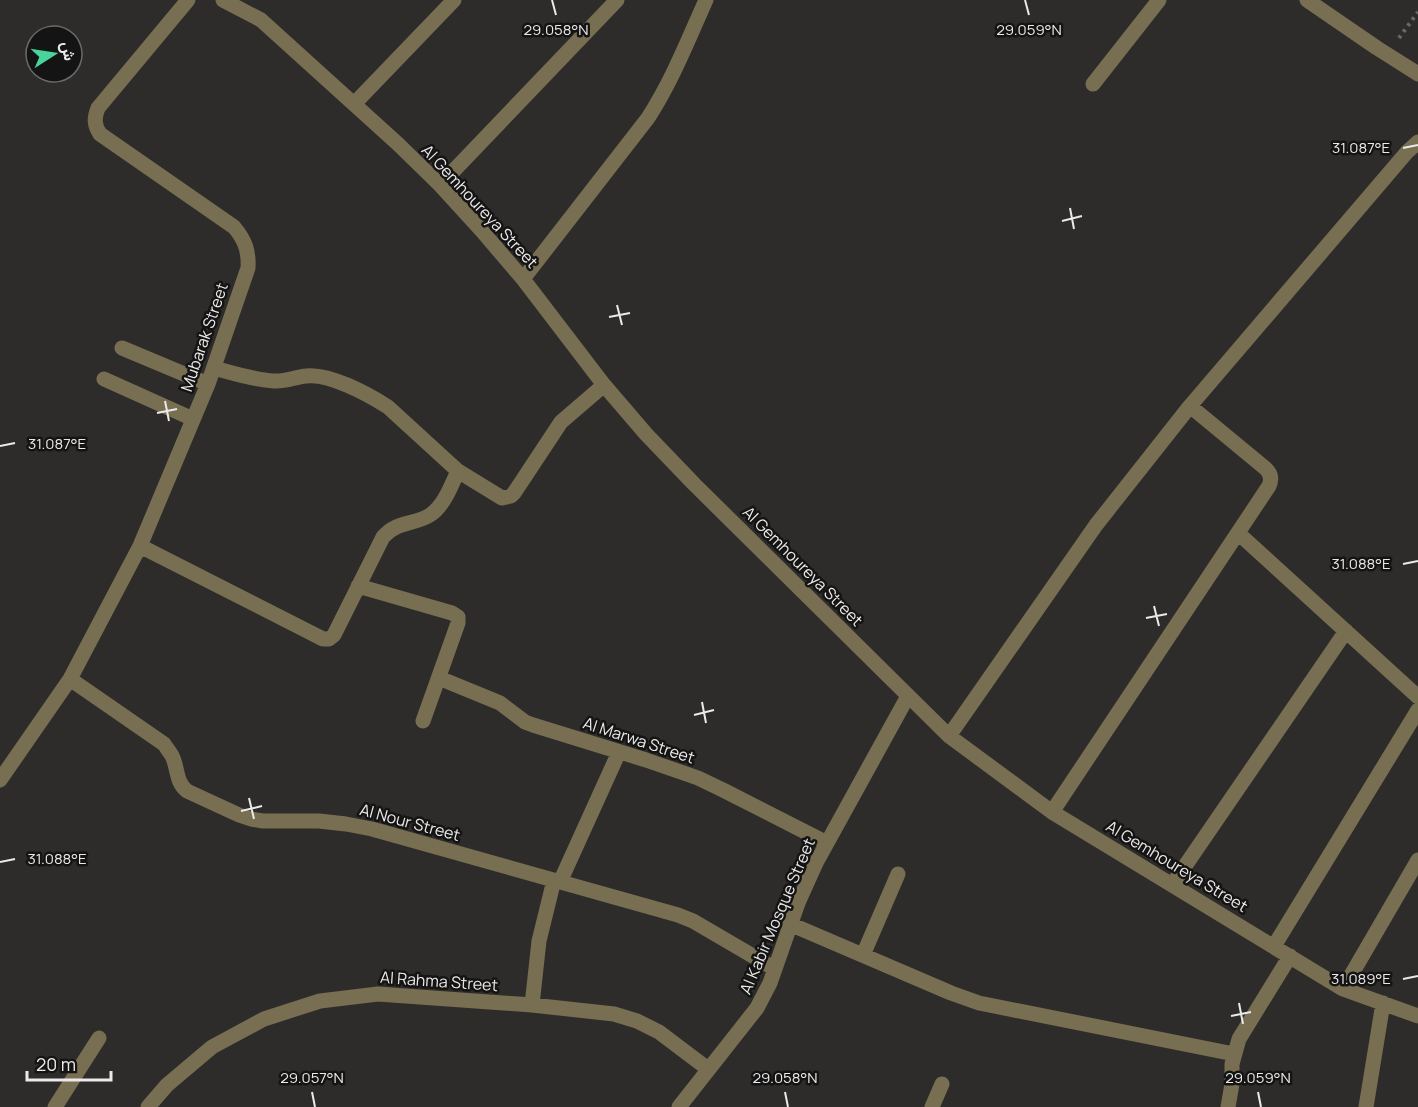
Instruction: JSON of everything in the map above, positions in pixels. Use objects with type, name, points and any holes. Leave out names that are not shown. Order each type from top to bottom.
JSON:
[{"type":"street","name":"Mubarak Street","points":[[0,780],[70,679],[140,546],[208,384],[248,267],[246,245],[234,227],[100,134],[94,121],[98,108],[188,0]]},
{"type":"street","name":"Al Gemhoureya Street","points":[[223,0],[261,20],[440,185],[523,279],[603,385],[646,434],[949,736],[1052,812],[1343,989],[1418,1016]]},
{"type":"street","name":"Al Gemhoureya Street","points":[[250,0],[261,20]]},
{"type":"street","points":[[354,104],[454,0]]},
{"type":"street","points":[[440,185],[618,0]]},
{"type":"street","points":[[523,279],[648,118],[674,73],[706,0]]},
{"type":"street","points":[[1093,84],[1159,0]]},
{"type":"street","points":[[1307,0],[1418,74]]},
{"type":"street","points":[[949,736],[1096,525],[1190,405],[1418,142]]},
{"type":"street","points":[[122,348],[208,384]]},
{"type":"street","points":[[214,368],[268,381],[285,381],[306,376],[330,378],[388,407],[458,471],[502,498],[511,496],[561,422],[603,385]]},
{"type":"street","points":[[104,379],[193,420]]},
{"type":"street","points":[[1052,812],[1269,486],[1271,476],[1269,471],[1190,405]]},
{"type":"street","points":[[140,546],[329,639],[334,635],[383,537],[394,527],[426,517],[437,509],[458,471]]},
{"type":"street","points":[[1238,533],[1418,697]]},
{"type":"street","points":[[358,586],[456,614],[458,623],[423,721]]},
{"type":"street","points":[[1172,885],[1346,632]]},
{"type":"street","name":"Al Marwa Street","points":[[439,678],[500,703],[533,726],[698,778],[827,843]]},
{"type":"street","name":"Al Nour Street","points":[[70,679],[164,744],[173,759],[177,777],[187,791],[239,815],[263,821],[319,821],[372,829],[678,915],[693,921],[775,969]]},
{"type":"street","name":"Al Kabir Mosque Street","points":[[679,1107],[757,1008],[775,969],[807,882],[909,696]]},
{"type":"street","points":[[1274,946],[1418,710]]},
{"type":"street","points":[[532,1005],[539,941],[557,881],[619,752]]},
{"type":"street","points":[[1343,989],[1418,860]]},
{"type":"street","points":[[863,955],[898,874]]},
{"type":"street","points":[[790,924],[979,1003],[1234,1054]]},
{"type":"street","points":[[1227,1107],[1234,1054],[1239,1039],[1290,956]]},
{"type":"street","name":"Al Rahma Street","points":[[148,1107],[167,1085],[212,1047],[264,1019],[320,1001],[378,994],[532,1005],[606,1013],[638,1021],[659,1032],[708,1069]]},
{"type":"street","points":[[1366,1107],[1383,1003]]},
{"type":"street","points":[[55,1107],[99,1038]]},
{"type":"street","points":[[932,1107],[942,1084]]},
{"type":"path","points":[[1387,55],[1418,12]]}]
